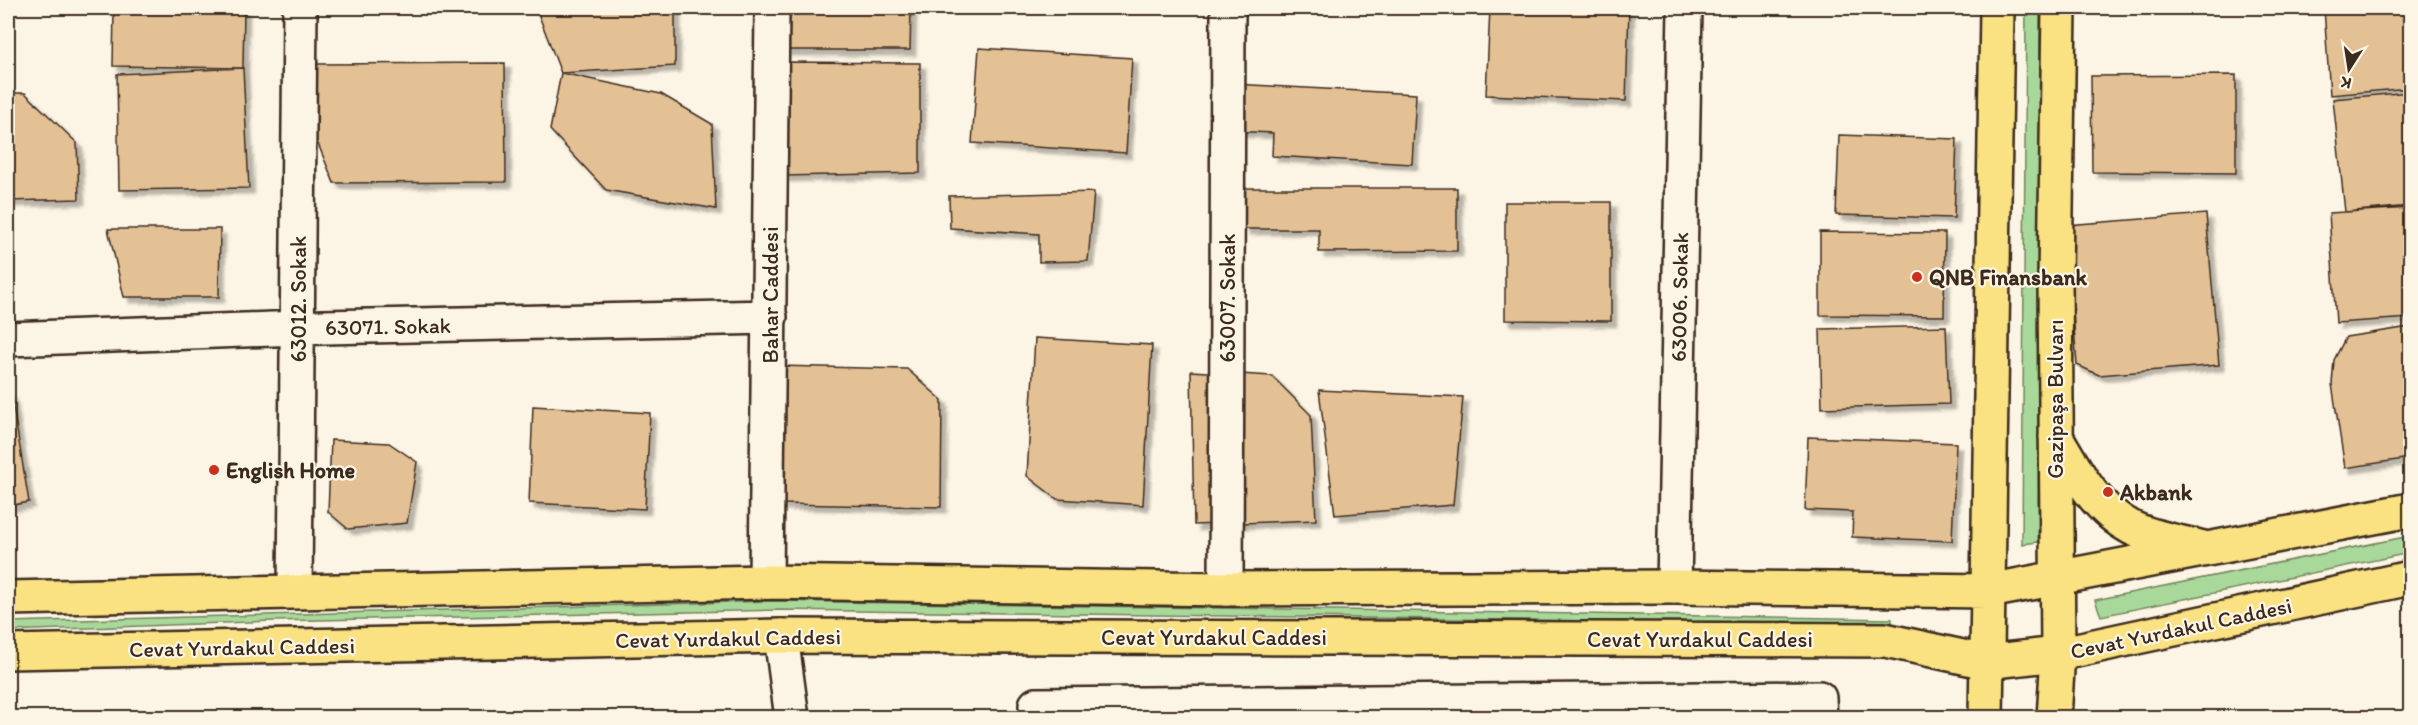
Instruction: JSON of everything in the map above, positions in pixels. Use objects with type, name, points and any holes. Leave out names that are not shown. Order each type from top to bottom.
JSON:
[{"type":"main road","points":[[1986,717],[1997,8]]},
{"type":"main road","name":"Gazipaşa Bulvarı","points":[[2054,717],[2058,654],[2055,435],[2059,8]]},
{"type":"main road","points":[[2055,435],[2080,478],[2109,514],[2133,529],[2210,549]]},
{"type":"main road","points":[[8,598],[766,582],[1226,589],[1674,588],[1989,591],[2056,580],[2410,510]]},
{"type":"main road","name":"Cevat Yurdakul Caddesi","points":[[8,652],[781,636],[1885,640],[1986,662],[2058,654],[2410,578]]},
{"type":"street","name":"63012. Sokak","points":[[295,591],[300,8]]},
{"type":"street","name":"Bahar Caddesi","points":[[766,582],[772,8]]},
{"type":"street","name":"63007. Sokak","points":[[1226,589],[1228,8]]},
{"type":"street","name":"63006. Sokak","points":[[1674,588],[1685,8]]},
{"type":"street","name":"63071. Sokak","points":[[8,339],[298,328],[770,317]]},
{"type":"street","points":[[781,636],[792,717]]},
{"type":"street","points":[[1037,717],[1036,705],[1819,698],[1820,717]]},
{"type":"green space","points":[[2026,8],[2040,8],[2038,542],[2022,544]]},
{"type":"green space","points":[[2410,536],[2410,553],[2101,616],[2095,600]]},
{"type":"green space","points":[[775,601],[1892,619],[1892,625],[778,610],[273,621],[8,631],[8,622]]},
{"type":"building","points":[[114,8],[244,8],[243,68],[113,66]]},
{"type":"building","points":[[536,8],[675,8],[675,66],[561,73]]},
{"type":"building","points":[[785,8],[911,8],[910,50],[784,50]]},
{"type":"building","points":[[1490,8],[1629,8],[1626,101],[1486,95]]},
{"type":"building","points":[[2324,8],[2410,8],[2410,88],[2330,95]]},
{"type":"building","points":[[979,48],[1132,58],[1126,153],[972,143]]},
{"type":"building","points":[[782,62],[920,63],[920,173],[784,176]]},
{"type":"building","points":[[505,63],[506,182],[334,183],[314,134],[314,64]]},
{"type":"building","points":[[243,68],[249,188],[119,190],[117,74]]},
{"type":"building","points":[[561,73],[661,94],[712,124],[716,209],[606,190],[550,130]]},
{"type":"building","points":[[2236,75],[2236,173],[2092,172],[2091,76]]},
{"type":"building","points":[[1233,84],[1416,94],[1412,164],[1272,156],[1273,133],[1230,131]]},
{"type":"building","points":[[2410,92],[2410,206],[2345,212],[2333,99]]},
{"type":"building","points":[[8,93],[25,93],[77,143],[79,199],[8,201]]},
{"type":"building","points":[[1839,135],[1957,139],[1954,218],[1836,215]]},
{"type":"building","points":[[1243,188],[1457,188],[1457,251],[1319,252],[1319,229],[1244,229]]},
{"type":"building","points":[[1094,192],[1088,261],[1039,262],[1039,234],[950,228],[949,196]]},
{"type":"building","points":[[1505,202],[1611,202],[1611,321],[1505,320]]},
{"type":"building","points":[[2410,208],[2410,318],[2336,323],[2329,213]]},
{"type":"building","points":[[2206,214],[2219,365],[2099,375],[2077,365],[2066,225]]},
{"type":"building","points":[[108,229],[220,229],[219,297],[124,297]]},
{"type":"building","points":[[1820,232],[1945,233],[1944,316],[1820,315]]},
{"type":"building","points":[[1946,326],[1949,404],[1822,408],[1820,329]]},
{"type":"building","points":[[2410,327],[2410,458],[2345,468],[2332,384],[2334,360],[2346,337]]},
{"type":"building","points":[[1035,338],[1152,345],[1143,505],[1057,499],[1027,476]]},
{"type":"building","points":[[777,366],[907,369],[942,400],[941,507],[781,504]]},
{"type":"building","points":[[1191,371],[1272,376],[1311,415],[1316,520],[1194,525]]},
{"type":"building","points":[[1319,390],[1463,397],[1453,505],[1335,515]]},
{"type":"building","points":[[11,394],[29,502],[8,506],[8,396]]},
{"type":"building","points":[[533,406],[650,413],[645,509],[529,503]]},
{"type":"building","points":[[1808,437],[1956,443],[1952,541],[1852,537],[1853,512],[1805,510]]},
{"type":"building","points":[[331,440],[389,443],[417,462],[407,523],[348,529],[328,512]]},
{"type":"place","name":"QNB Finansbank","points":[[1917,277]]},
{"type":"place","name":"English Home","points":[[214,470]]},
{"type":"place","name":"Akbank","points":[[2108,492]]}]
